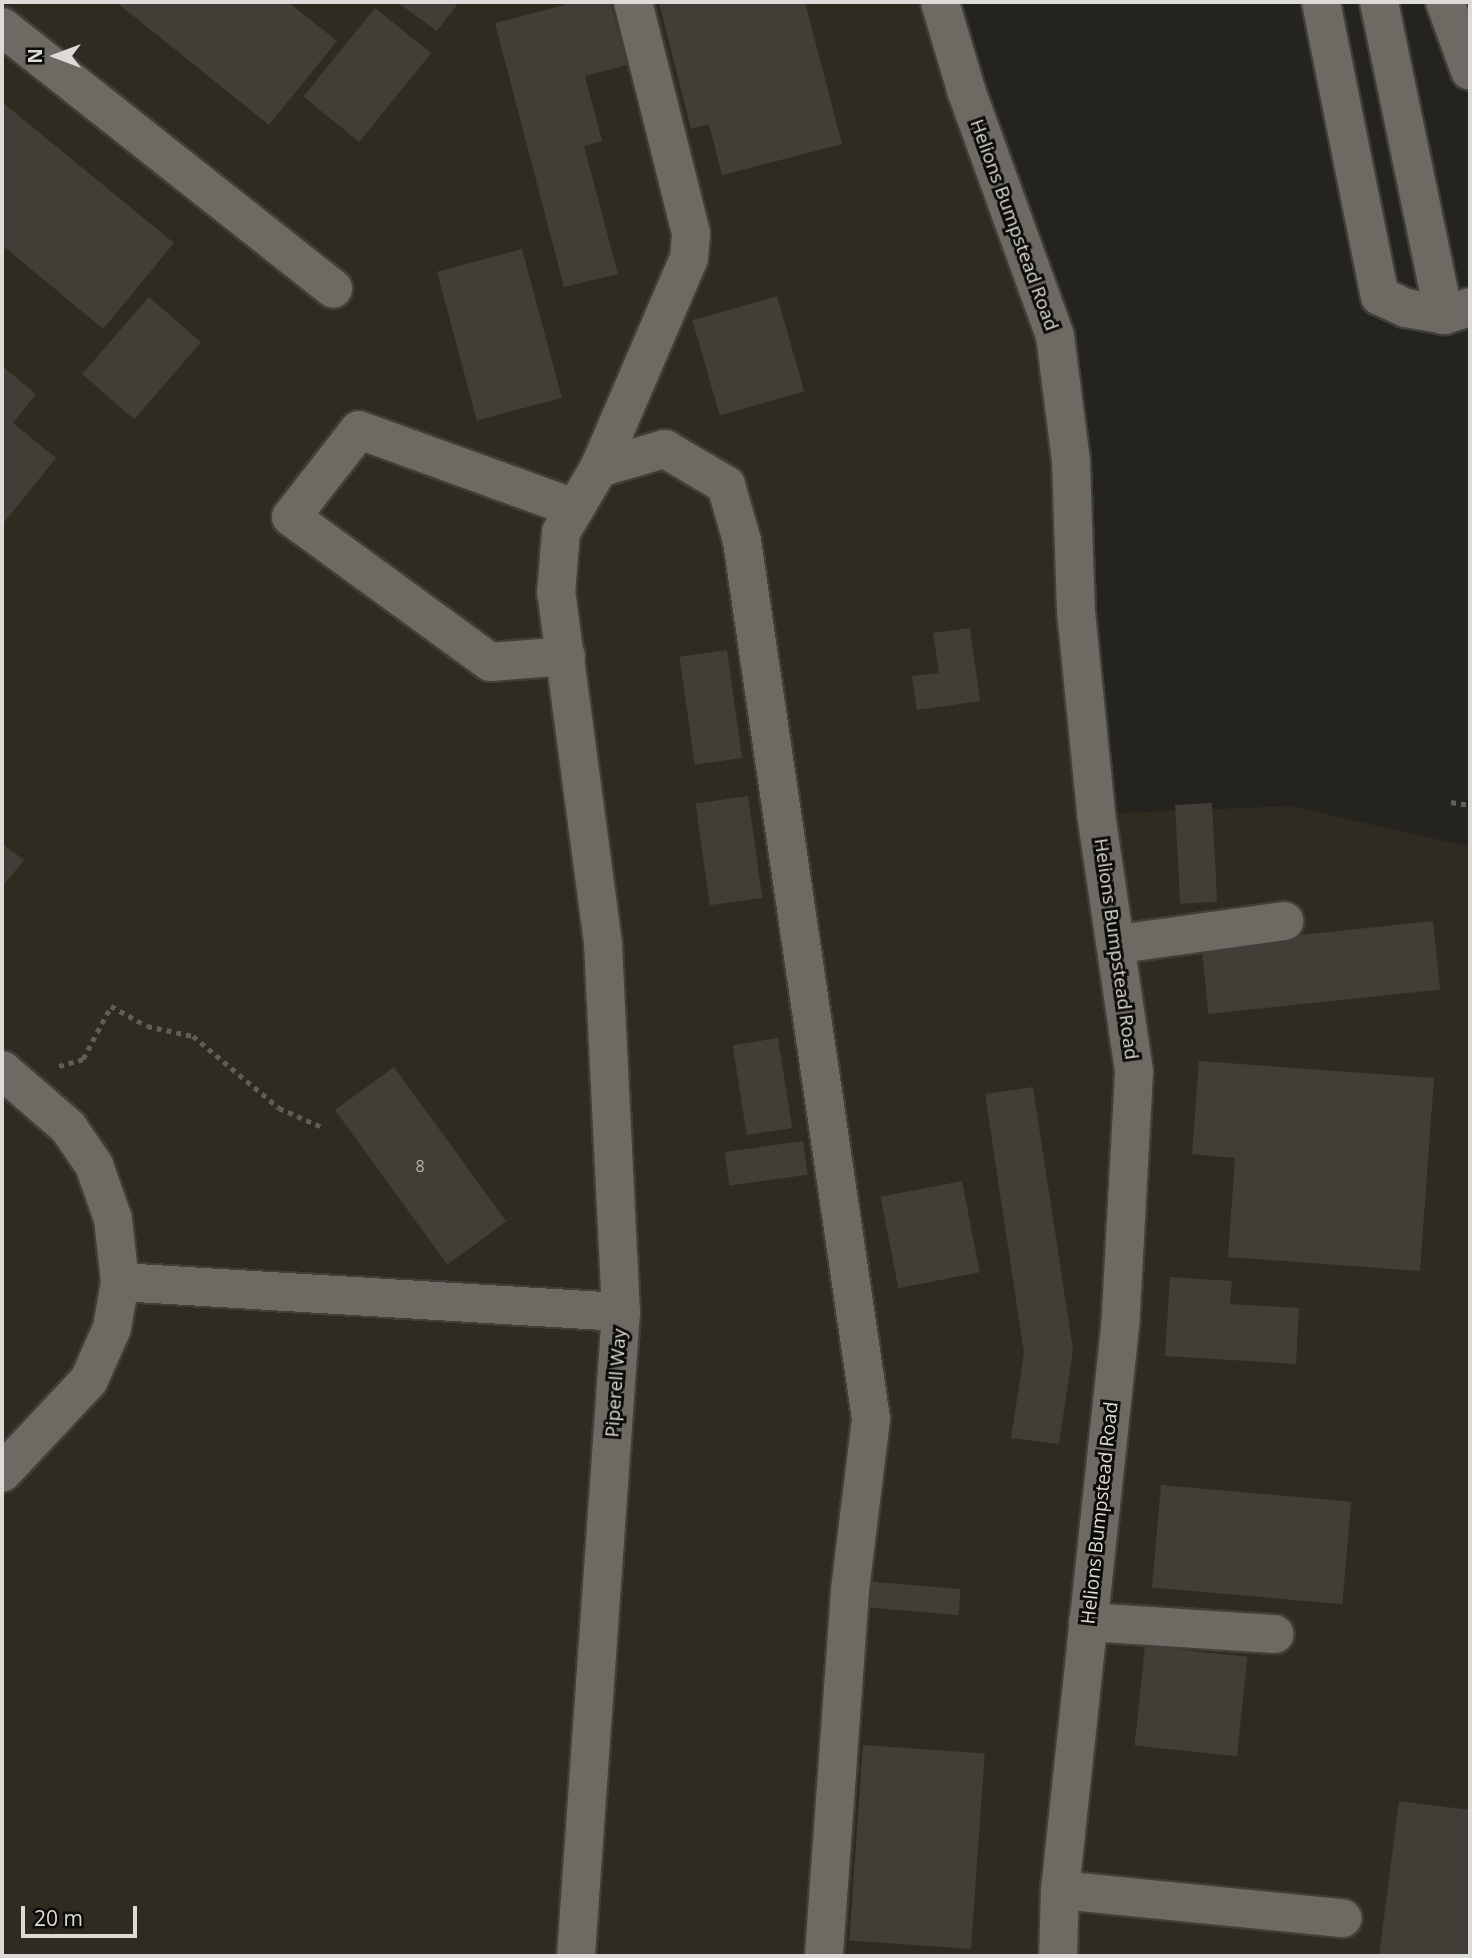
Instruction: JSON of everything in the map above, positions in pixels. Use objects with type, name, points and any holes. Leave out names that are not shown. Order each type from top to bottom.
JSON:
[{"type":"street","points":[[621,1312],[603,943],[556,593],[561,532],[599,468],[689,258],[691,233],[633,2]]},
{"type":"street","name":"Helions Bumpstead Road","points":[[940,2],[966,90],[1055,336],[1071,461],[1076,612],[1096,814],[1119,944],[1134,1072],[1119,1327],[1060,1890],[1058,1956]]},
{"type":"street","points":[[1321,2],[1380,296],[1406,308],[1457,311],[1379,2]]},
{"type":"street","points":[[1445,2],[1470,71]]},
{"type":"street","points":[[2,27],[333,288]]},
{"type":"street","points":[[566,656],[490,662],[291,517],[359,430],[575,508]]},
{"type":"street","points":[[599,468],[665,449],[726,485],[742,541],[871,1419],[850,1591],[824,1956]]},
{"type":"street","points":[[1119,944],[1284,921]]},
{"type":"street","points":[[2,1070],[68,1128],[94,1165],[113,1219],[120,1282],[112,1328],[89,1380],[2,1473]]},
{"type":"street","name":"Piperell Way","points":[[120,1282],[621,1312],[576,1956]]},
{"type":"street","points":[[1088,1622],[1275,1634]]},
{"type":"street","points":[[1060,1890],[1343,1918]]},
{"type":"path","points":[[1451,802],[1470,805]]},
{"type":"path","points":[[51,1068],[83,1059],[110,1006],[147,1026],[193,1036],[279,1108],[322,1128]]},
{"type":"shaded area","points":[[2,2],[927,2],[1055,336],[1096,814],[1291,806],[1470,847],[1470,1956],[2,1956]]},
{"type":"building","points":[[116,2],[288,2],[337,41],[269,125]]},
{"type":"building","points":[[397,2],[459,2],[437,31]]},
{"type":"building","points":[[576,2],[610,2],[627,65],[585,76],[602,141],[584,146],[618,274],[564,287],[495,23]]},
{"type":"building","points":[[659,2],[805,2],[842,144],[722,175],[709,124],[691,129]]},
{"type":"building","points":[[375,8],[431,53],[359,142],[303,97]]},
{"type":"building","points":[[2,102],[174,243],[103,329],[2,245]]},
{"type":"building","points":[[522,249],[562,398],[477,421],[437,272]]},
{"type":"building","points":[[777,296],[804,391],[720,415],[692,320]]},
{"type":"building","points":[[149,297],[201,342],[134,419],[82,374]]},
{"type":"building","points":[[2,366],[36,394],[13,423],[56,458],[2,525]]},
{"type":"building","points":[[970,628],[980,701],[917,710],[912,676],[939,673],[933,633]]},
{"type":"building","points":[[727,650],[742,758],[695,765],[679,657]]},
{"type":"building","points":[[748,796],[762,898],[710,905],[696,803]]},
{"type":"building","points":[[1212,803],[1217,902],[1180,904],[1175,805]]},
{"type":"building","points":[[2,844],[24,860],[2,887]]},
{"type":"building","points":[[1433,921],[1440,990],[1208,1014],[1201,945]]},
{"type":"building","points":[[778,1038],[792,1128],[747,1135],[733,1045]]},
{"type":"building","points":[[1199,1061],[1434,1078],[1420,1271],[1228,1257],[1235,1158],[1192,1154]]},
{"type":"building","points":[[394,1067],[506,1222],[447,1264],[335,1110]]},
{"type":"building","points":[[1033,1087],[1073,1350],[1059,1444],[1011,1438],[1024,1353],[985,1094]]},
{"type":"building","points":[[803,1141],[808,1175],[730,1186],[725,1152]]},
{"type":"building","points":[[962,1181],[980,1272],[898,1288],[881,1197]]},
{"type":"building","points":[[1170,1277],[1232,1281],[1230,1304],[1299,1308],[1296,1364],[1165,1356]]},
{"type":"building","points":[[1161,1485],[1351,1502],[1342,1604],[1152,1588]]},
{"type":"building","points":[[865,1581],[961,1589],[958,1615],[863,1607]]},
{"type":"building","points":[[1145,1646],[1247,1657],[1237,1756],[1135,1745]]},
{"type":"building","points":[[863,1745],[985,1754],[971,1949],[849,1941]]},
{"type":"building","points":[[1399,1801],[1470,1810],[1470,1956],[1379,1956]]}]
